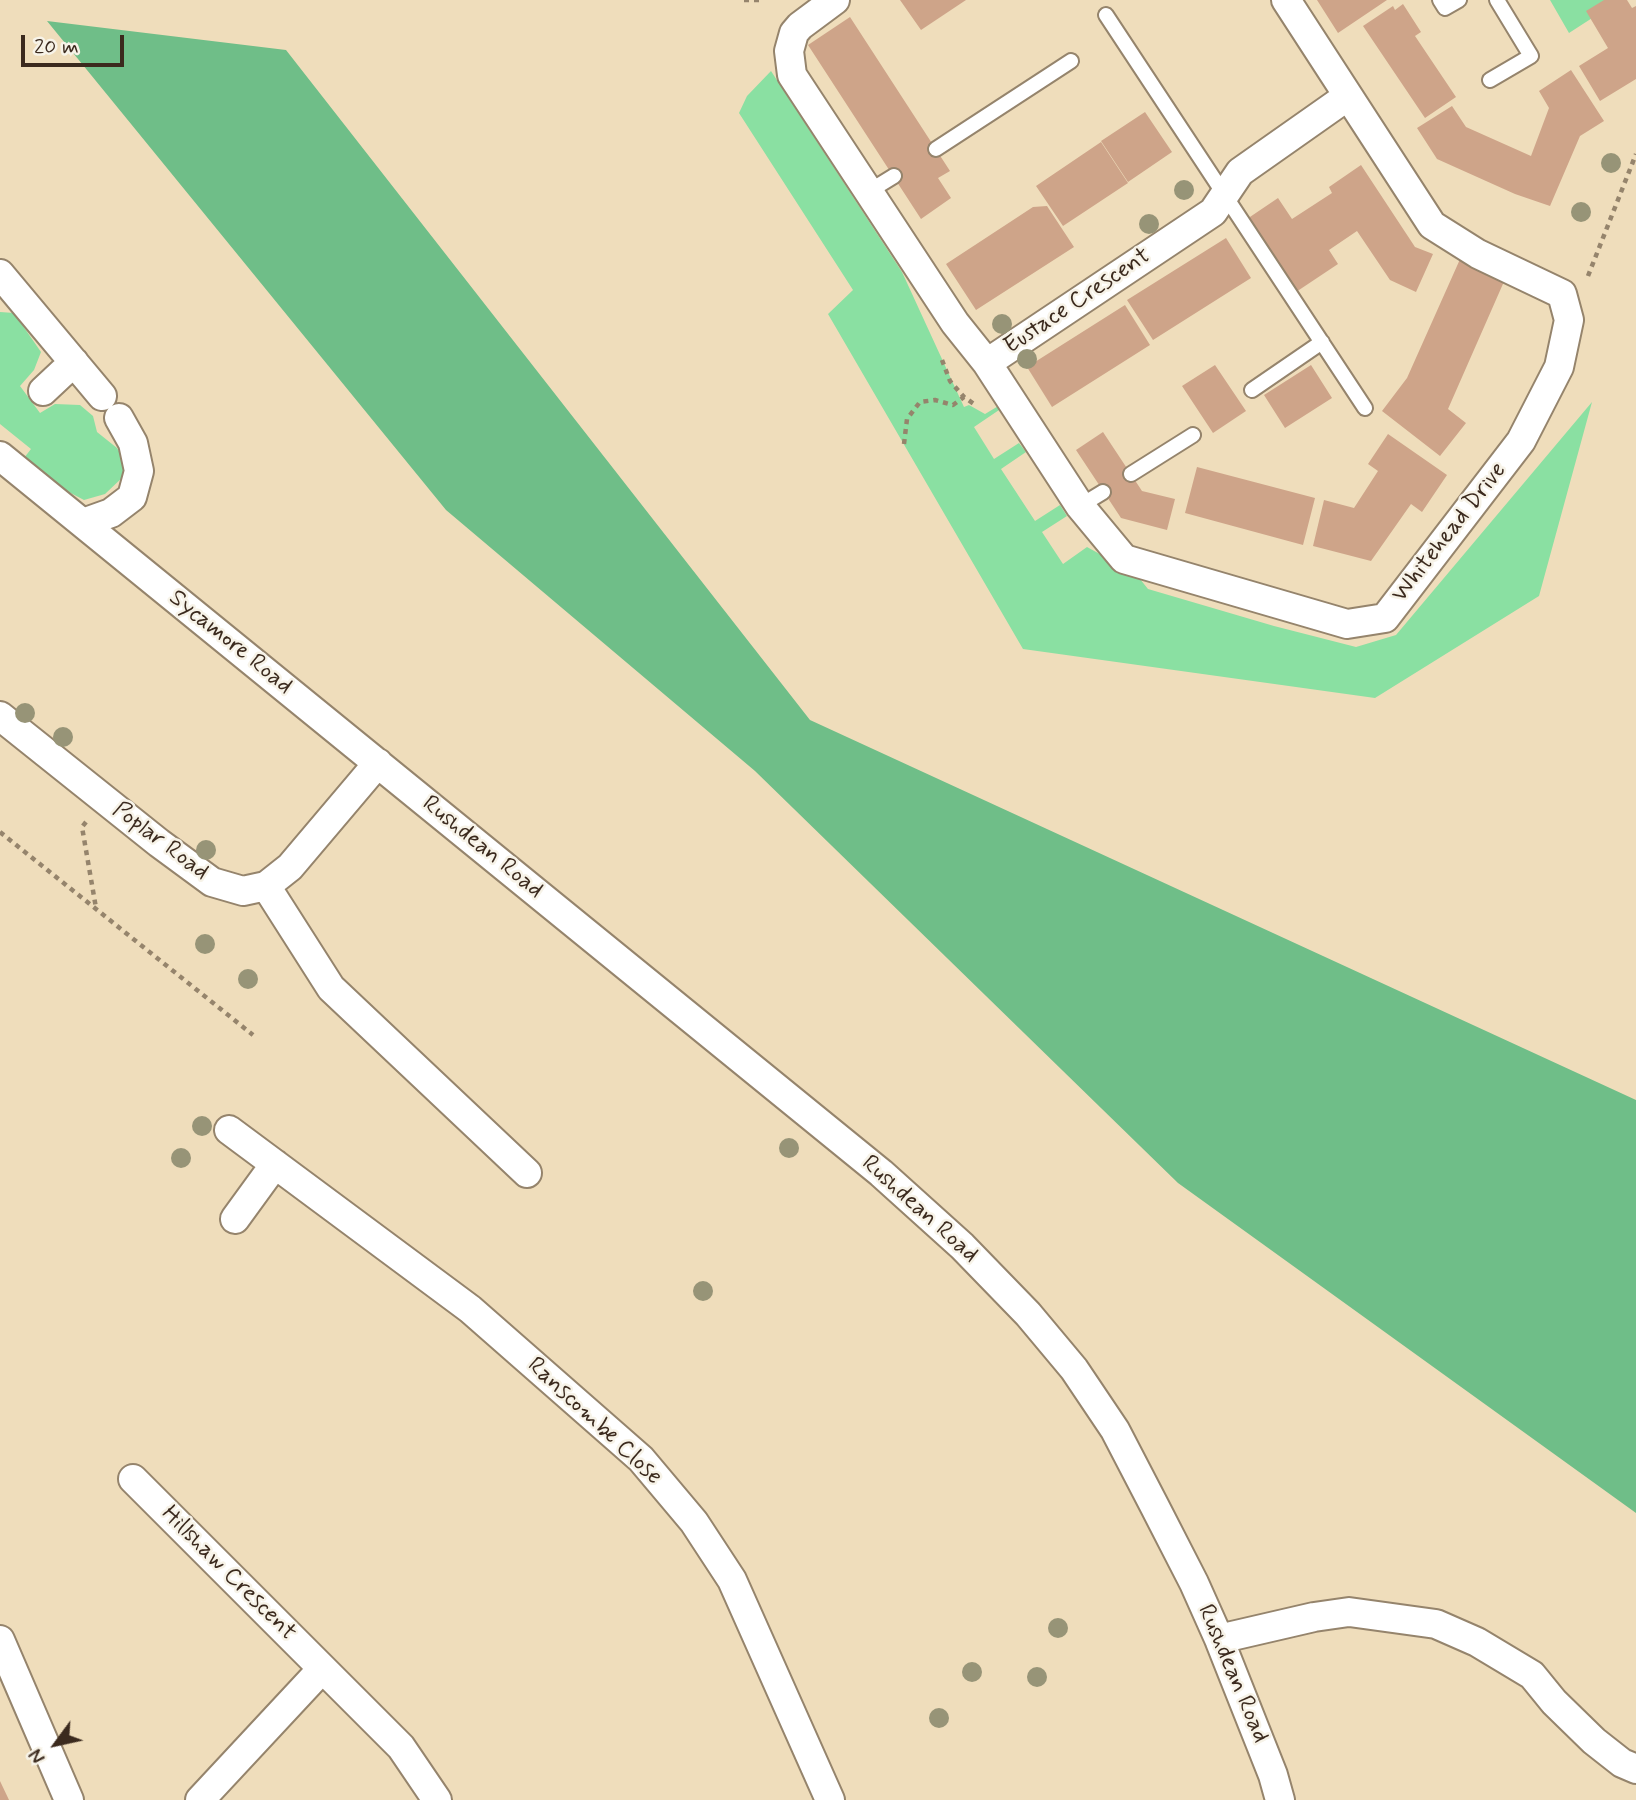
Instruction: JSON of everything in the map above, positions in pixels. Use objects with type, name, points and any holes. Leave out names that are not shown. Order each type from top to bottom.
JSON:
[{"type":"street","name":"Eustace Crescent","points":[[835,0],[794,33],[789,63],[795,80],[955,323],[987,363],[1213,212],[1242,170],[1348,96]]},
{"type":"street","points":[[1286,0],[1432,225],[1478,254],[1562,294]]},
{"type":"street","points":[[0,275],[102,396]]},
{"type":"street","name":"Whitehead Drive","points":[[987,363],[1007,395],[1091,499],[1124,559],[1347,624],[1385,618],[1521,441],[1559,367],[1569,320],[1562,294]]},
{"type":"street","points":[[43,391],[74,362]]},
{"type":"street","points":[[83,523],[111,513],[132,497],[139,471],[133,443],[119,418]]},
{"type":"street","name":"Sycamore Road","points":[[0,456],[377,763]]},
{"type":"street","name":"Poplar Road","points":[[0,716],[212,882],[243,891],[266,886]]},
{"type":"street","points":[[377,763],[290,867],[266,886],[331,988],[527,1173]]},
{"type":"street","name":"Rushdean Road","points":[[377,763],[881,1173],[962,1246],[1018,1304],[1074,1369],[1115,1430],[1194,1583],[1219,1639],[1273,1775],[1280,1800]]},
{"type":"street","name":"Ranscombe Close","points":[[229,1130],[470,1310],[641,1459],[694,1522],[732,1580],[830,1800]]},
{"type":"street","points":[[234,1219],[275,1164]]},
{"type":"street","name":"Hillshaw Crescent","points":[[134,1479],[401,1747],[438,1800]]},
{"type":"street","points":[[1219,1639],[1314,1617],[1349,1612],[1436,1624],[1477,1642],[1532,1675],[1554,1702],[1594,1741],[1622,1763],[1636,1769]]},
{"type":"street","points":[[0,1641],[69,1800]]},
{"type":"street","points":[[200,1800],[322,1669]]},
{"type":"lane","points":[[1440,0],[1445,8],[1459,0]]},
{"type":"lane","points":[[1490,80],[1531,56],[1497,0]]},
{"type":"lane","points":[[1105,15],[1365,408]]},
{"type":"lane","points":[[936,149],[1071,61]]},
{"type":"lane","points":[[868,192],[894,176]]},
{"type":"lane","points":[[1252,390],[1322,342]]},
{"type":"lane","points":[[1131,474],[1193,435]]},
{"type":"path","points":[[744,0],[761,0]]},
{"type":"path","points":[[1562,294],[1587,279],[1636,154]]},
{"type":"path","points":[[904,444],[906,419],[915,406],[923,401],[935,400],[953,405],[964,397],[984,409],[1007,395]]},
{"type":"path","points":[[96,909],[82,827],[103,798]]},
{"type":"path","points":[[0,832],[253,1035]]},
{"type":"green space","points":[[1550,0],[1620,0],[1569,33]]},
{"type":"green space","points":[[47,21],[286,50],[810,720],[1636,1100],[1636,1513],[1178,1183],[755,771],[446,510]]},
{"type":"green space","points":[[771,71],[902,272],[964,407],[969,405],[985,414],[1000,405],[1002,408],[974,427],[994,459],[1019,443],[1026,452],[1001,469],[1035,521],[1060,505],[1067,516],[1042,532],[1063,564],[1087,547],[1136,574],[1148,589],[1274,626],[1356,647],[1396,635],[1592,402],[1539,596],[1375,698],[1023,649],[828,314],[853,290],[739,113],[747,96]]},
{"type":"green space","points":[[0,312],[14,313],[41,352],[34,370],[20,386],[40,413],[55,404],[80,405],[93,416],[97,432],[117,448],[123,458],[124,476],[105,494],[84,500],[63,489],[24,458],[31,449],[0,424]]},
{"type":"building","points":[[900,0],[966,0],[921,30]]},
{"type":"building","points":[[1317,0],[1387,0],[1338,33]]},
{"type":"building","points":[[1604,0],[1627,0],[1632,8],[1636,6],[1636,79],[1600,101],[1579,66],[1608,48],[1586,11]]},
{"type":"building","points":[[1403,4],[1421,32],[1415,36],[1456,97],[1425,118],[1363,26],[1393,6],[1395,10]]},
{"type":"building","points":[[850,17],[950,171],[938,178],[951,198],[921,219],[808,45]]},
{"type":"building","points":[[1571,70],[1604,121],[1580,136],[1550,206],[1515,194],[1437,159],[1417,128],[1452,106],[1466,127],[1531,156],[1549,108],[1539,91]]},
{"type":"building","points":[[1145,112],[1172,152],[1128,182],[1101,141]]},
{"type":"building","points":[[1101,142],[1128,183],[1063,226],[1036,186]]},
{"type":"building","points":[[1361,165],[1415,247],[1433,254],[1416,292],[1390,280],[1357,231],[1329,250],[1338,264],[1293,294],[1244,221],[1278,198],[1292,219],[1332,193],[1329,187]]},
{"type":"building","points":[[1047,206],[1074,247],[976,310],[946,264],[1033,207]]},
{"type":"building","points":[[1226,238],[1251,278],[1153,340],[1127,300]]},
{"type":"building","points":[[1461,257],[1506,277],[1448,409],[1466,423],[1440,456],[1382,411],[1407,378]]},
{"type":"building","points":[[1125,305],[1150,345],[1052,407],[1027,367]]},
{"type":"building","points":[[1215,365],[1246,411],[1213,433],[1182,386]]},
{"type":"building","points":[[1311,365],[1332,398],[1285,428],[1264,395]]},
{"type":"building","points":[[1103,432],[1142,491],[1175,499],[1167,530],[1121,518],[1076,450]]},
{"type":"building","points":[[1388,434],[1447,475],[1422,512],[1411,504],[1371,561],[1313,546],[1324,500],[1354,508],[1378,471],[1368,464]]},
{"type":"building","points":[[1197,467],[1315,498],[1303,545],[1185,513]]},
{"type":"building","points":[[0,1781],[9,1800],[0,1800]]}]
